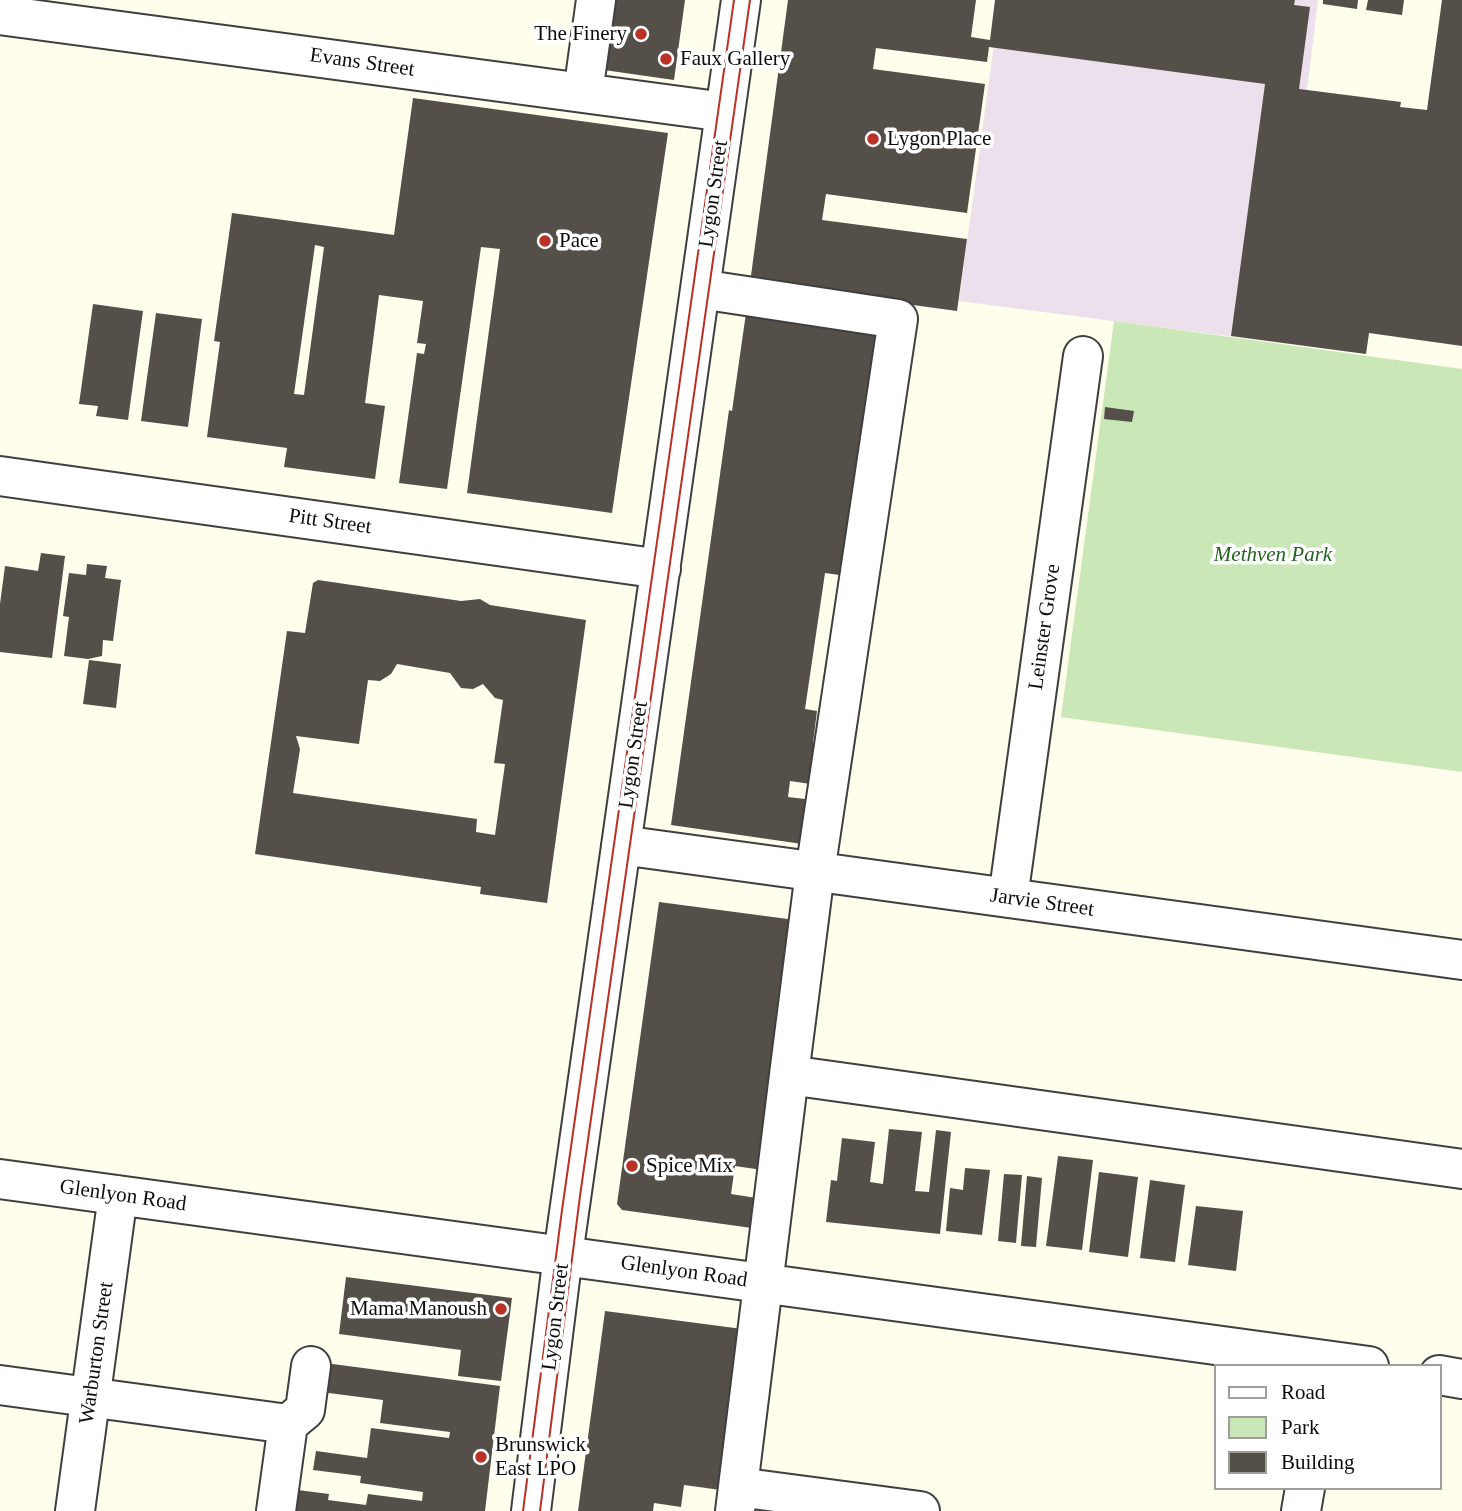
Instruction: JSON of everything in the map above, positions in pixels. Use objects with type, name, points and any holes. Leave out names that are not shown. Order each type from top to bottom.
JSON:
[{"type":"street","points":[[583,93],[596,0]]},
{"type":"street","name":"Lygon Street","points":[[531,1511],[563,1255],[741,0]]},
{"type":"street","name":"Evans Street","points":[[0,15],[725,112]]},
{"type":"street","points":[[700,289],[898,319],[815,872],[737,1499],[920,1511]]},
{"type":"street","name":"Leinster Grove","points":[[1008,898],[1083,356]]},
{"type":"street","name":"Pitt Street","points":[[0,476],[661,569]]},
{"type":"street","name":"Jarvie Street","points":[[621,845],[1462,960]]},
{"type":"street","points":[[789,1075],[1462,1169]]},
{"type":"street","name":"Glenlyon Road","points":[[0,1179],[563,1255],[1322,1363]]},
{"type":"street","name":"Warburton Street","points":[[75,1511],[118,1195]]},
{"type":"street","points":[[276,1511],[288,1423],[305,1410],[312,1366]]},
{"type":"street","points":[[1441,1376],[1462,1378]]},
{"type":"street","points":[[0,1385],[288,1423]]},
{"type":"street","points":[[1301,1511],[1304,1490]]},
{"type":"shaded area","points":[[1000,0],[1318,0],[1307,90],[1401,102],[1366,354],[959,301]]},
{"type":"green space","name":"Methven Park","points":[[1114,321],[1462,369],[1462,772],[1061,717]]},
{"type":"building","name":"The Finery","points":[[607,0],[685,0],[674,80],[597,69]]},
{"type":"building","points":[[788,0],[976,0],[971,37],[990,40],[995,0],[1295,0],[1294,5],[1310,7],[1299,89],[1401,102],[1400,107],[1427,110],[1442,0],[1462,0],[1462,346],[1369,333],[1366,354],[1231,336],[1265,84],[989,47],[987,62],[876,48],[873,69],[985,84],[967,213],[826,194],[822,220],[967,239],[957,311],[750,283]]},
{"type":"building","points":[[1323,0],[1358,0],[1357,9],[1323,4]]},
{"type":"building","points":[[1368,0],[1404,0],[1402,15],[1366,10]]},
{"type":"building","points":[[413,98],[668,133],[612,513],[467,493],[500,249],[481,247],[447,489],[399,483],[417,353],[424,354],[426,344],[417,343],[423,301],[379,295],[365,403],[385,406],[375,479],[284,467],[287,448],[207,437],[220,342],[214,341],[232,213],[394,235]],"holes":[[[315,245],[324,247],[304,395],[294,394]]]},
{"type":"building","points":[[93,304],[143,311],[128,420],[96,416],[98,406],[79,404]]},
{"type":"building","points":[[156,313],[202,319],[188,427],[141,421]]},
{"type":"building","points":[[746,313],[888,332],[854,577],[825,573],[805,709],[817,711],[813,743],[830,745],[824,786],[790,781],[788,797],[822,801],[816,846],[671,825],[729,410],[732,411]]},
{"type":"building","points":[[1105,407],[1134,411],[1132,422],[1104,419]]},
{"type":"building","points":[[41,553],[65,556],[52,658],[0,652],[0,604],[5,566],[38,571]]},
{"type":"building","points":[[87,564],[107,566],[105,578],[121,580],[113,641],[103,640],[102,656],[88,659],[64,656],[69,617],[63,616],[69,573],[86,575]]},
{"type":"building","points":[[318,580],[461,601],[480,599],[490,605],[586,620],[547,903],[480,894],[481,887],[255,854],[287,631],[305,633],[313,583]],"holes":[[[397,664],[450,673],[461,688],[473,689],[483,684],[495,698],[503,700],[494,763],[505,764],[495,835],[476,832],[477,819],[293,793],[300,749],[296,736],[359,744],[368,680],[380,681],[391,674]]]},
{"type":"building","points":[[89,660],[121,664],[116,708],[83,704]]},
{"type":"building","points":[[659,902],[803,921],[769,1171],[735,1166],[731,1194],[763,1199],[759,1229],[622,1210],[617,1204]]},
{"type":"building","points":[[889,1129],[922,1132],[915,1191],[929,1192],[936,1130],[951,1132],[940,1234],[826,1222],[831,1180],[837,1181],[842,1138],[875,1142],[870,1182],[883,1184]]},
{"type":"building","points":[[1058,1156],[1093,1160],[1082,1250],[1046,1246]]},
{"type":"building","points":[[965,1168],[990,1170],[982,1235],[946,1231],[950,1188],[963,1190]]},
{"type":"building","points":[[1099,1172],[1138,1177],[1128,1257],[1089,1252]]},
{"type":"building","points":[[1004,1174],[1022,1175],[1016,1243],[998,1241]]},
{"type":"building","points":[[1027,1176],[1042,1178],[1036,1247],[1021,1246]]},
{"type":"building","points":[[1150,1180],[1185,1185],[1175,1262],[1140,1258]]},
{"type":"building","points":[[1196,1206],[1243,1211],[1236,1271],[1188,1265]]},
{"type":"building","points":[[346,1277],[512,1298],[501,1381],[458,1376],[461,1350],[339,1334]]},
{"type":"building","points":[[605,1311],[750,1330],[728,1491],[684,1485],[681,1507],[654,1503],[653,1511],[578,1511]]},
{"type":"building","points":[[325,1363],[500,1386],[485,1511],[295,1511],[298,1490],[329,1494],[328,1500],[366,1505],[368,1494],[422,1501],[423,1492],[360,1483],[361,1476],[313,1470],[316,1451],[367,1458],[371,1428],[449,1438],[450,1432],[380,1423],[383,1400],[321,1392]]},
{"type":"tram line","points":[[523,1511],[562,1210],[734,0]]},
{"type":"tram line","points":[[540,1511],[580,1196],[750,0]]},
{"type":"place","name":"The Finery","points":[[641,34]]},
{"type":"place","name":"Faux Gallery","points":[[666,59]]},
{"type":"place","name":"Lygon Place","points":[[873,139]]},
{"type":"place","name":"Pace","points":[[545,241]]},
{"type":"place","name":"Spice Mix","points":[[632,1166]]},
{"type":"place","name":"Mama Manoush","points":[[501,1309]]},
{"type":"place","name":"Brunswick East LPO","points":[[481,1457]]}]
